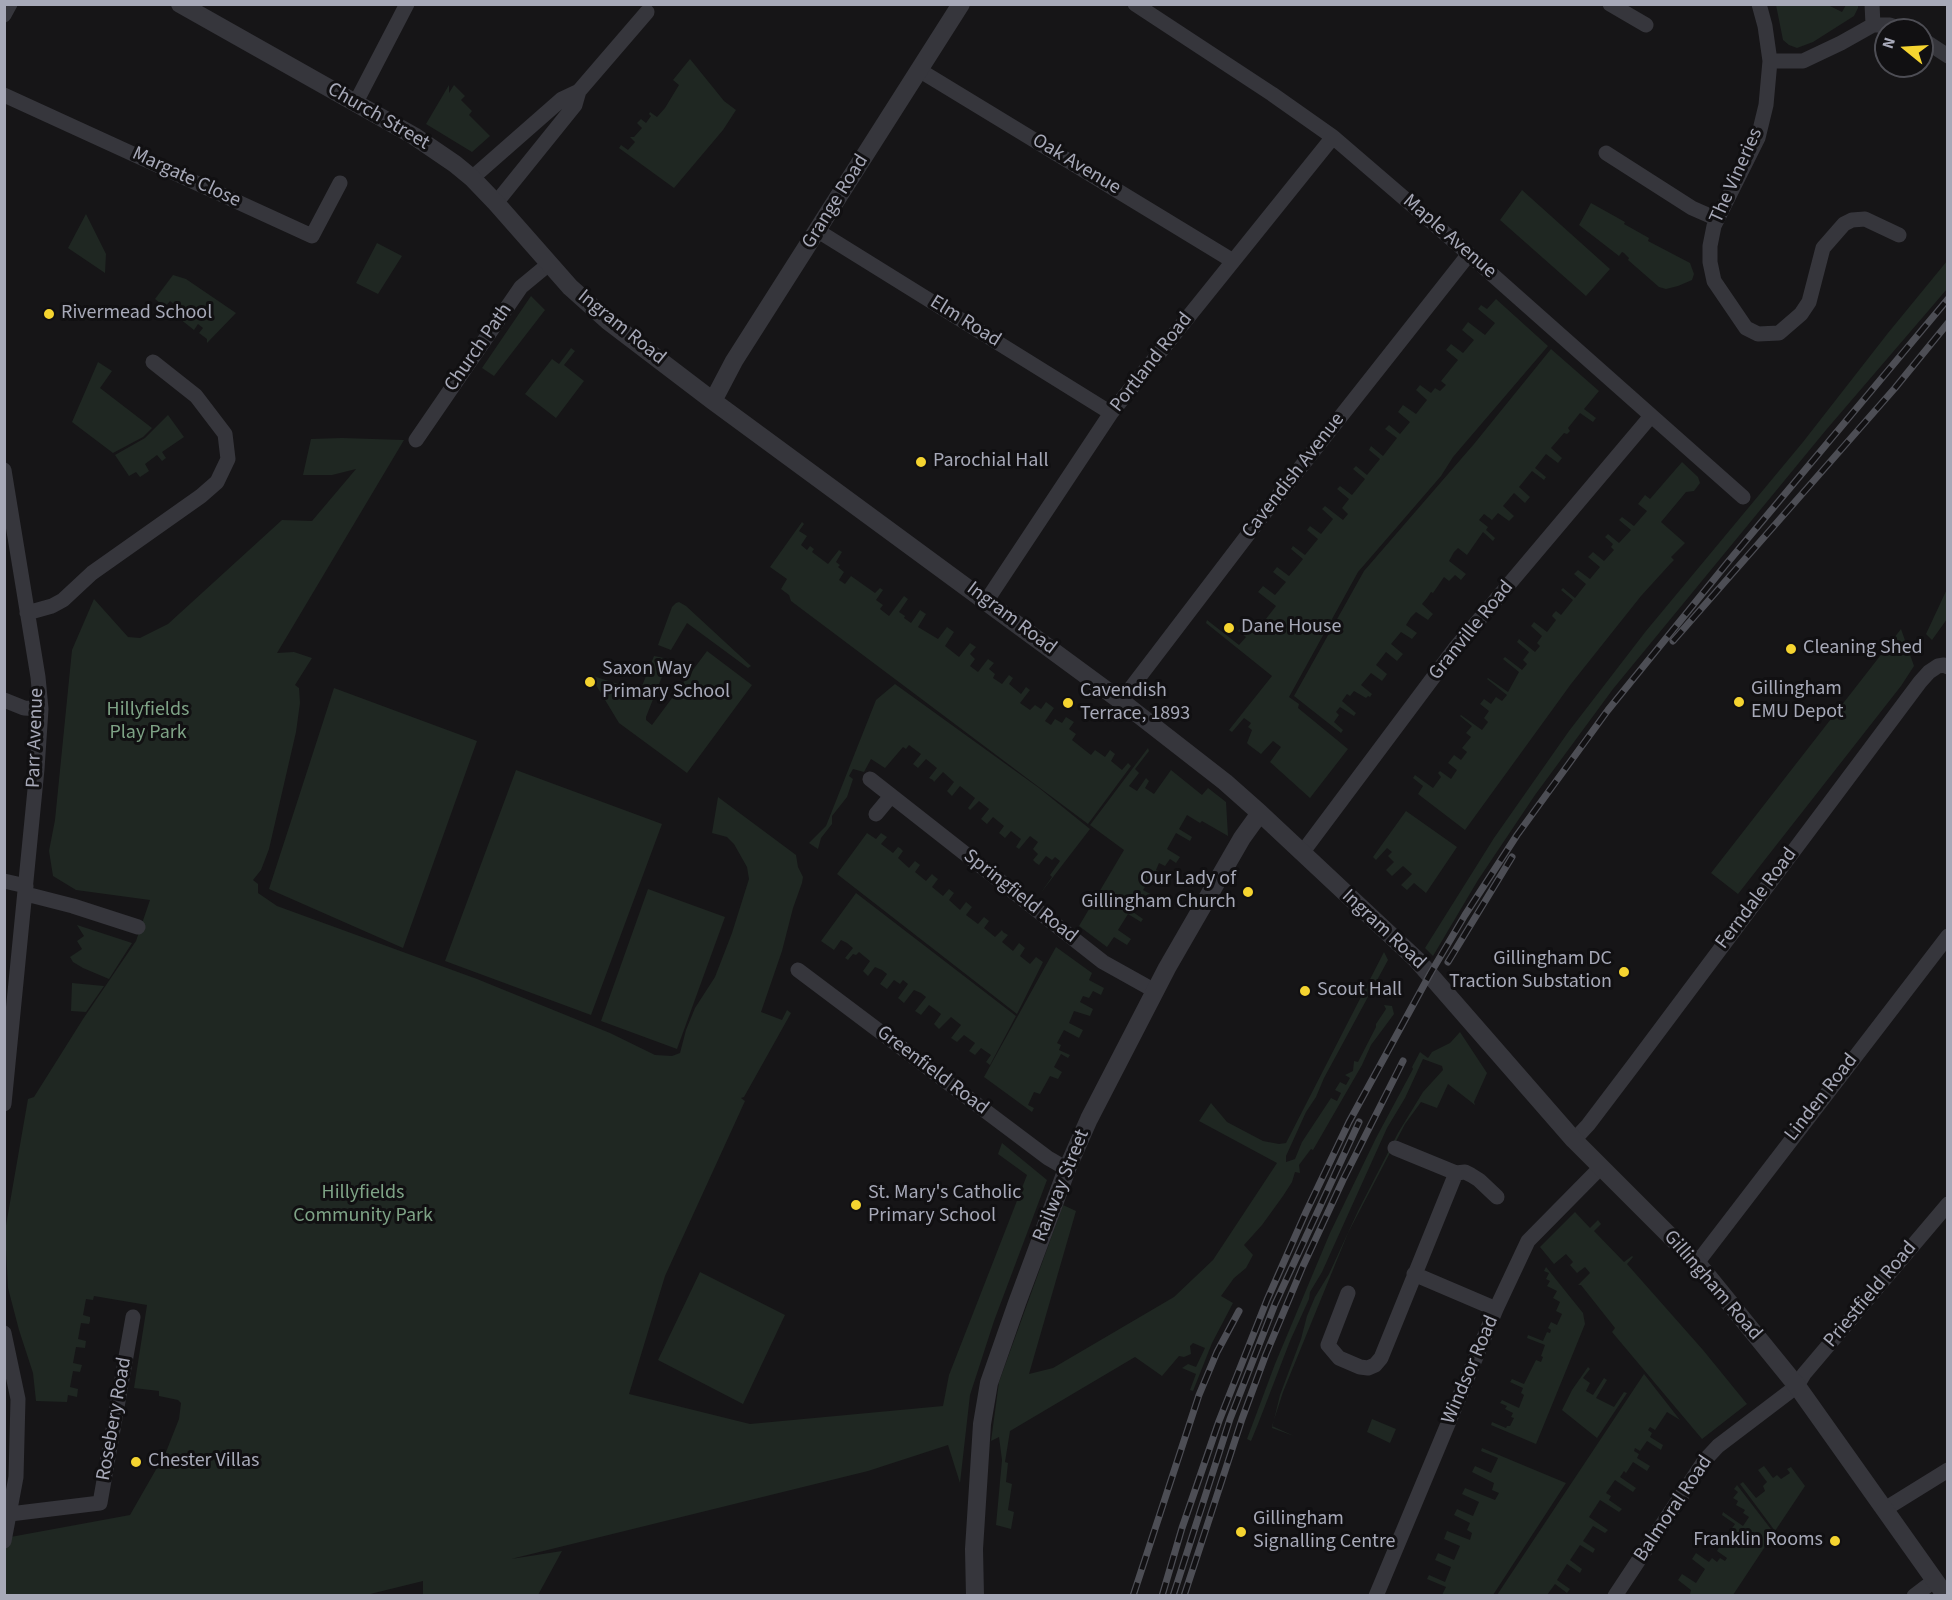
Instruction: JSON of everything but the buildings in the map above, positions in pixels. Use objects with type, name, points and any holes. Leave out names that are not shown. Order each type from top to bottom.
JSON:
[{"type":"street","points":[[4,15],[10,4]]},
{"type":"street","name":"Church Street","points":[[180,4],[414,136],[455,164],[496,203],[550,263]]},
{"type":"street","points":[[355,104],[407,4]]},
{"type":"street","name":"Grange Road","points":[[713,401],[735,362],[961,4]]},
{"type":"street","name":"Maple Avenue","points":[[1135,4],[1333,137],[1470,254],[1743,497]]},
{"type":"street","points":[[1610,4],[1646,25]]},
{"type":"street","name":"The Vineries","points":[[1759,4],[1770,62],[1766,105],[1758,138],[1717,219],[1710,246],[1710,262],[1714,281],[1746,328],[1758,334],[1779,333],[1801,314],[1809,302],[1823,248],[1844,224],[1852,220],[1865,219],[1899,236]]},
{"type":"street","points":[[1770,62],[1803,61],[1842,43],[1873,24],[1872,4]]},
{"type":"street","points":[[472,178],[562,99],[579,91],[647,12]]},
{"type":"street","points":[[1934,47],[1947,56]]},
{"type":"street","name":"Oak Avenue","points":[[919,70],[1233,261]]},
{"type":"street","points":[[496,203],[575,105],[579,91]]},
{"type":"street","name":"Margate Close","points":[[4,95],[312,236],[340,183]]},
{"type":"street","name":"Portland Road","points":[[987,600],[1111,413],[1333,137]]},
{"type":"street","points":[[1606,153],[1692,208],[1717,219]]},
{"type":"street","name":"Elm Road","points":[[818,231],[1111,413]]},
{"type":"street","name":"Cavendish Avenue","points":[[1121,701],[1259,520],[1470,254]]},
{"type":"street","name":"Ingram Road","points":[[550,263],[570,287],[608,321],[713,401],[987,600],[1225,782],[1417,960],[1451,999]]},
{"type":"street","name":"Church Path","points":[[416,440],[521,287],[550,263]]},
{"type":"street","points":[[27,613],[52,606],[63,600],[92,573],[201,496],[217,482],[228,459],[225,434],[196,396],[153,362]]},
{"type":"street","name":"Granville Road","points":[[1302,853],[1456,647],[1651,416]]},
{"type":"street","name":"Parr Avenue","points":[[4,470],[38,677],[40,709],[40,733],[26,890],[5,1095]]},
{"type":"street","name":"Ferndale Road","points":[[1574,1140],[1635,1063],[1920,682],[1929,672],[1946,666]]},
{"type":"street","points":[[4,700],[24,708],[40,709]]},
{"type":"street","name":"Springfield Road","points":[[870,779],[1103,962],[1155,991]]},
{"type":"street","points":[[876,814],[891,796]]},
{"type":"street","name":"Railway Street","points":[[975,1596],[974,1549],[978,1477],[982,1424],[989,1383],[1066,1169],[1155,991],[1237,846],[1260,813]]},
{"type":"street","points":[[4,881],[138,927]]},
{"type":"street","name":"Linden Road","points":[[1697,1263],[1947,936]]},
{"type":"street","name":"Greenfield Road","points":[[798,970],[1066,1169]]},
{"type":"street","name":"Gillingham Road","points":[[1451,999],[1574,1140],[1697,1263],[1797,1386],[1946,1596]]},
{"type":"street","points":[[1395,1148],[1456,1173],[1465,1172],[1474,1176],[1497,1197]]},
{"type":"street","name":"Windsor Road","points":[[1376,1596],[1496,1309],[1528,1241],[1601,1167]]},
{"type":"street","points":[[1348,1293],[1328,1343],[1339,1358],[1367,1369],[1380,1360],[1456,1173]]},
{"type":"street","name":"Priestfield Road","points":[[1797,1386],[1804,1374],[1947,1204]]},
{"type":"street","points":[[1414,1274],[1496,1309]]},
{"type":"street","name":"Rosebery Road","points":[[7,1529],[100,1503],[133,1317]]},
{"type":"street","points":[[4,1333],[18,1399],[7,1529]]},
{"type":"street","name":"Balmoral Road","points":[[1615,1596],[1705,1460],[1718,1446],[1797,1386]]},
{"type":"street","points":[[1885,1509],[1947,1470]]},
{"type":"street","points":[[1914,1596],[1935,1580]]},
{"type":"green space","points":[[1776,5],[1828,5],[1842,12],[1846,5],[1858,5],[1858,8],[1854,16],[1813,42],[1797,48],[1783,40]]},
{"type":"green space","points":[[690,59],[724,101],[736,110],[723,130],[674,188],[619,148],[621,145],[628,150],[635,142],[630,137],[634,137],[642,128],[637,123],[641,119],[646,123],[651,116],[650,112],[657,117],[665,108],[679,85],[673,80]]},
{"type":"green space","points":[[449,85],[449,93],[454,85],[465,96],[461,100],[472,111],[469,115],[490,136],[472,152],[426,124]]},
{"type":"green space","points":[[1522,190],[1610,269],[1586,296],[1500,220]]},
{"type":"green space","points":[[1591,203],[1649,238],[1648,241],[1690,263],[1694,274],[1692,280],[1666,289],[1659,287],[1628,260],[1629,258],[1624,253],[1622,252],[1619,256],[1579,225]]},
{"type":"green space","points":[[86,214],[106,254],[105,273],[68,248]]},
{"type":"green space","points":[[377,243],[402,256],[378,294],[356,283]]},
{"type":"green space","points":[[1947,261],[1947,289],[1826,430],[1613,689],[1535,795],[1478,880],[1433,956],[1425,948],[1494,838],[1569,731],[1646,631],[1803,442]]},
{"type":"green space","points":[[173,275],[186,279],[236,313],[207,343],[207,339],[199,333],[203,328],[198,324],[194,330],[175,315],[180,309],[170,301],[165,307],[155,299]]},
{"type":"green space","points":[[531,296],[545,310],[494,376],[482,368]]},
{"type":"green space","points":[[1496,299],[1548,346],[1358,572],[1289,697],[1299,704],[1298,708],[1348,749],[1310,798],[1270,762],[1281,747],[1273,741],[1261,754],[1249,745],[1247,743],[1252,730],[1248,727],[1251,723],[1244,718],[1232,732],[1229,730],[1272,676],[1206,623],[1207,620],[1239,645],[1246,637],[1238,631],[1243,625],[1248,630],[1256,620],[1262,624],[1276,606],[1258,592],[1263,586],[1275,595],[1286,582],[1273,572],[1277,567],[1289,576],[1303,559],[1291,549],[1293,546],[1305,555],[1318,539],[1307,530],[1310,526],[1321,534],[1333,519],[1322,509],[1325,506],[1343,520],[1348,514],[1342,508],[1349,499],[1337,489],[1340,486],[1352,495],[1365,479],[1353,469],[1356,466],[1367,475],[1380,459],[1369,450],[1371,446],[1383,456],[1397,438],[1385,429],[1389,425],[1400,434],[1410,422],[1398,412],[1403,405],[1416,414],[1427,400],[1416,390],[1420,385],[1431,393],[1435,388],[1440,391],[1446,385],[1441,381],[1458,360],[1446,350],[1451,344],[1463,353],[1474,340],[1462,330],[1468,322],[1485,335],[1495,323],[1478,309],[1481,305],[1487,309]]},
{"type":"green space","points":[[571,348],[575,351],[564,365],[584,381],[556,418],[525,394],[552,359],[559,364]]},
{"type":"green space","points":[[1551,349],[1599,391],[1584,409],[1596,418],[1593,422],[1580,413],[1568,428],[1570,431],[1567,434],[1564,433],[1551,448],[1562,458],[1558,463],[1546,454],[1535,468],[1546,477],[1544,480],[1532,471],[1519,487],[1530,497],[1525,503],[1514,493],[1503,506],[1514,516],[1509,521],[1498,513],[1492,520],[1484,514],[1479,520],[1488,527],[1486,530],[1495,538],[1493,541],[1483,532],[1467,555],[1458,548],[1454,552],[1449,561],[1466,574],[1461,580],[1455,575],[1449,581],[1444,577],[1433,593],[1431,592],[1422,604],[1433,614],[1428,620],[1416,612],[1411,617],[1406,625],[1417,633],[1412,639],[1401,632],[1391,644],[1403,654],[1397,661],[1386,652],[1376,665],[1387,674],[1382,681],[1371,673],[1361,685],[1372,694],[1370,697],[1366,698],[1354,691],[1350,696],[1347,694],[1342,701],[1356,713],[1354,716],[1340,707],[1336,712],[1339,715],[1334,722],[1343,730],[1341,733],[1294,696],[1364,571],[1474,444]]},
{"type":"green space","points":[[98,362],[112,371],[100,388],[152,428],[143,437],[113,453],[72,422]]},
{"type":"green space","points":[[168,415],[184,437],[162,452],[166,458],[162,461],[157,455],[145,464],[149,471],[140,477],[136,472],[129,476],[115,455],[145,438]]},
{"type":"green space","name":"Hillyfields Community Park","points":[[311,439],[404,440],[277,653],[294,652],[312,658],[295,685],[299,688],[300,703],[296,732],[269,849],[261,870],[253,880],[258,884],[258,893],[277,906],[477,979],[610,1033],[655,1055],[672,1056],[680,1053],[695,1008],[715,977],[749,879],[747,867],[734,844],[727,837],[712,833],[718,797],[796,855],[803,877],[802,883],[761,1012],[782,1020],[787,1010],[791,1013],[744,1097],[741,1098],[745,1101],[665,1276],[629,1394],[750,1424],[943,1406],[949,1375],[1027,1175],[998,1154],[1002,1143],[1047,1180],[994,1321],[970,1395],[960,1483],[948,1445],[868,1471],[511,1559],[562,1551],[538,1595],[423,1595],[423,1581],[362,1596],[5,1596],[5,1538],[130,1515],[166,1452],[179,1419],[181,1403],[178,1400],[159,1396],[159,1391],[134,1388],[147,1305],[94,1296],[93,1300],[86,1299],[83,1315],[90,1317],[90,1321],[89,1324],[81,1323],[78,1339],[86,1341],[85,1348],[76,1347],[73,1363],[82,1365],[80,1372],[73,1371],[70,1387],[78,1389],[77,1397],[68,1395],[67,1402],[36,1401],[33,1373],[8,1288],[5,1231],[28,1099],[34,1097],[136,941],[150,900],[76,890],[53,876],[49,851],[55,820],[72,650],[94,599],[128,637],[140,638],[168,624],[282,520],[312,521],[356,469],[332,475],[303,475]]},
{"type":"green space","points":[[1682,462],[1698,477],[1700,483],[1694,491],[1686,492],[1661,522],[1685,543],[1671,557],[1674,560],[1641,596],[1571,684],[1465,830],[1418,794],[1423,786],[1413,778],[1415,775],[1433,788],[1441,777],[1438,773],[1440,771],[1451,779],[1457,770],[1448,763],[1454,755],[1461,760],[1467,752],[1462,748],[1471,737],[1466,733],[1472,726],[1460,716],[1482,730],[1488,722],[1484,718],[1489,711],[1480,704],[1484,699],[1491,704],[1496,697],[1502,701],[1507,695],[1487,679],[1508,692],[1519,672],[1503,659],[1505,657],[1522,670],[1527,664],[1523,660],[1529,652],[1517,642],[1519,639],[1535,652],[1540,646],[1537,643],[1542,636],[1531,626],[1534,622],[1547,632],[1556,620],[1553,614],[1556,611],[1561,615],[1573,600],[1561,590],[1563,588],[1575,598],[1586,584],[1574,574],[1578,570],[1590,579],[1600,567],[1588,557],[1593,552],[1604,561],[1614,550],[1611,547],[1613,544],[1605,537],[1608,534],[1619,543],[1631,530],[1619,520],[1622,517],[1634,526],[1647,511],[1638,504],[1645,495],[1650,499]]},
{"type":"green space","points":[[802,522],[804,524],[799,531],[807,536],[801,545],[807,550],[810,546],[814,549],[812,552],[828,564],[839,550],[842,552],[836,562],[844,572],[839,580],[845,584],[851,576],[875,593],[880,588],[883,590],[876,600],[883,605],[880,609],[889,616],[904,596],[908,599],[899,612],[905,616],[904,618],[911,623],[920,610],[926,614],[918,627],[938,639],[947,627],[954,632],[945,646],[959,657],[970,643],[976,647],[970,654],[975,659],[970,666],[978,672],[988,659],[994,663],[989,669],[995,674],[993,678],[1002,684],[1009,675],[1013,678],[1009,684],[1021,694],[1026,687],[1030,690],[1020,703],[1030,710],[1035,705],[1041,709],[1046,702],[1054,708],[1045,721],[1051,725],[1055,719],[1062,723],[1066,717],[1074,722],[1069,729],[1076,734],[1072,740],[1091,755],[1095,750],[1105,757],[1110,750],[1115,754],[1111,761],[1122,770],[1128,763],[1131,766],[1088,824],[791,601],[789,595],[781,589],[787,579],[770,567]]},
{"type":"green space","points":[[1947,589],[1947,619],[1932,640],[1926,634]]},
{"type":"green space","points":[[679,602],[751,666],[748,668],[687,623],[671,650],[658,645],[672,607]]},
{"type":"green space","points":[[1901,629],[1914,666],[1901,686],[1738,894],[1711,873]]},
{"type":"green space","points":[[707,651],[752,685],[687,773],[619,723],[590,675],[640,691],[654,656],[669,659],[646,717],[652,725]]},
{"type":"green space","points":[[895,684],[1039,788],[1090,829],[1040,894],[1060,861],[1055,857],[1052,860],[1046,856],[1039,865],[1036,863],[1033,860],[1038,854],[1033,849],[1038,842],[1030,836],[1019,849],[1016,847],[1021,839],[1011,831],[1005,838],[999,833],[1004,826],[993,817],[987,824],[981,819],[989,809],[979,801],[970,810],[968,808],[975,798],[960,786],[952,796],[947,791],[954,782],[943,772],[934,782],[929,778],[937,768],[926,759],[918,768],[913,764],[921,754],[909,745],[906,749],[903,747],[885,768],[871,759],[864,772],[853,769],[849,776],[853,779],[847,797],[832,816],[832,824],[821,838],[818,849],[809,843],[826,826],[876,700]]},
{"type":"green space","points":[[334,688],[477,741],[403,948],[269,889]]},
{"type":"green space","points":[[1148,748],[1149,751],[1135,769],[1139,773],[1129,786],[1137,791],[1146,778],[1149,781],[1145,788],[1154,794],[1171,770],[1202,795],[1208,788],[1226,802],[1228,836],[1187,815],[1179,829],[1192,837],[1190,841],[1176,833],[1167,849],[1180,857],[1176,863],[1170,859],[1165,866],[1159,863],[1156,870],[1168,877],[1165,881],[1153,874],[1143,890],[1156,897],[1152,904],[1145,900],[1140,908],[1134,904],[1130,910],[1143,919],[1141,922],[1128,914],[1118,930],[1131,939],[1127,945],[1114,937],[1107,947],[1079,926],[1124,850],[1090,825]]},
{"type":"green space","points":[[516,770],[662,824],[591,1015],[445,961]]},
{"type":"green space","points":[[1406,811],[1457,847],[1426,893],[1414,883],[1407,890],[1401,885],[1412,874],[1403,866],[1392,876],[1386,870],[1394,862],[1388,856],[1392,852],[1387,848],[1376,860],[1373,857]]},
{"type":"green space","points":[[867,833],[876,839],[881,833],[887,837],[881,844],[893,853],[898,847],[900,848],[903,851],[898,858],[909,868],[915,861],[920,865],[915,872],[926,881],[932,874],[938,879],[932,887],[943,896],[949,889],[954,893],[949,900],[960,910],[966,902],[972,907],[966,915],[978,924],[984,917],[989,921],[984,928],[995,937],[1002,930],[1008,935],[1002,942],[1013,951],[1019,943],[1025,948],[1020,956],[1030,964],[1036,957],[1043,962],[1017,1014],[837,874]]},
{"type":"green space","points":[[648,889],[725,917],[677,1049],[601,1021]]},
{"type":"green space","points":[[856,893],[1016,1016],[990,1065],[986,1062],[991,1055],[981,1048],[975,1055],[969,1051],[975,1043],[964,1035],[957,1042],[951,1038],[961,1025],[951,1017],[939,1029],[934,1024],[941,1014],[936,1010],[929,1005],[921,1015],[915,1011],[926,997],[921,993],[914,990],[904,1003],[898,998],[908,984],[903,980],[900,984],[894,980],[887,989],[880,984],[887,974],[875,967],[868,976],[863,971],[870,961],[859,952],[856,955],[853,954],[848,960],[845,958],[853,948],[847,943],[841,940],[834,950],[821,941]]},
{"type":"green space","points":[[77,925],[132,943],[109,979],[83,968],[73,962],[70,957],[82,949],[77,941],[84,936]]},
{"type":"green space","points":[[1056,947],[1092,973],[1089,980],[1104,988],[1101,995],[1093,991],[1089,998],[1083,996],[1080,1002],[1093,1009],[1090,1016],[1074,1011],[1069,1023],[1083,1030],[1079,1038],[1064,1030],[1057,1043],[1061,1045],[1059,1050],[1070,1055],[1068,1058],[1061,1054],[1054,1067],[1062,1072],[1058,1079],[1050,1076],[1040,1094],[1034,1092],[1028,1105],[1034,1108],[1032,1112],[984,1077]]},
{"type":"green space","points":[[1384,952],[1388,960],[1306,1112],[1286,1156],[1286,1162],[1295,1159],[1302,1142],[1331,1098],[1337,1101],[1341,1093],[1335,1090],[1340,1082],[1346,1085],[1350,1078],[1345,1075],[1353,1071],[1354,1061],[1358,1062],[1376,1024],[1386,1009],[1384,1005],[1392,1006],[1394,1014],[1371,1045],[1313,1150],[1311,1149],[1299,1165],[1300,1173],[1295,1172],[1283,1196],[1244,1245],[1253,1255],[1246,1268],[1234,1278],[1221,1296],[1233,1303],[1212,1343],[1193,1391],[1190,1390],[1196,1374],[1182,1368],[1188,1364],[1196,1367],[1205,1348],[1193,1343],[1190,1346],[1191,1354],[1184,1357],[1179,1356],[1162,1376],[1135,1357],[1010,1431],[1005,1462],[1008,1463],[1006,1482],[1012,1484],[1008,1510],[1014,1512],[1011,1529],[996,1525],[1002,1460],[999,1437],[991,1441],[999,1382],[1063,1205],[1076,1211],[1029,1374],[1053,1368],[1174,1297],[1213,1260],[1277,1163],[1199,1121],[1211,1103],[1227,1122],[1263,1141],[1286,1143]]},
{"type":"green space","points":[[72,983],[104,986],[86,1012],[71,1011]]},
{"type":"green space","points":[[1460,1032],[1487,1073],[1474,1102],[1475,1105],[1448,1084],[1437,1108],[1421,1102],[1405,1124],[1348,1233],[1283,1392],[1274,1420],[1280,1395],[1315,1297],[1329,1274],[1358,1211],[1398,1133],[1423,1092],[1443,1070],[1442,1066],[1423,1059],[1405,1098],[1387,1128],[1322,1272],[1310,1292],[1251,1441],[1247,1439],[1275,1364],[1330,1233],[1412,1067],[1420,1052],[1428,1058],[1432,1052],[1450,1043]]},
{"type":"green space","points":[[1575,1212],[1590,1228],[1598,1220],[1601,1224],[1594,1231],[1624,1262],[1633,1257],[1627,1264],[1747,1404],[1702,1439],[1612,1332],[1615,1328],[1581,1285],[1578,1285],[1590,1273],[1585,1267],[1577,1273],[1570,1265],[1573,1262],[1566,1254],[1554,1264],[1540,1247]]},
{"type":"green space","points":[[1546,1267],[1583,1313],[1585,1324],[1536,1444],[1491,1425],[1492,1422],[1506,1428],[1510,1426],[1514,1418],[1511,1417],[1513,1413],[1505,1409],[1507,1406],[1500,1403],[1502,1400],[1519,1408],[1524,1395],[1521,1393],[1523,1388],[1510,1382],[1512,1379],[1524,1384],[1536,1360],[1541,1362],[1545,1345],[1527,1338],[1528,1335],[1543,1341],[1547,1332],[1550,1333],[1551,1330],[1548,1328],[1551,1322],[1557,1325],[1562,1314],[1556,1311],[1560,1302],[1553,1298],[1557,1291],[1547,1286],[1550,1281],[1546,1279],[1549,1273],[1544,1271]]},
{"type":"green space","points":[[700,1272],[785,1315],[743,1404],[658,1360]]},
{"type":"green space","points":[[1588,1367],[1590,1369],[1583,1378],[1590,1383],[1586,1391],[1593,1395],[1604,1378],[1607,1380],[1596,1398],[1614,1407],[1624,1392],[1627,1393],[1597,1438],[1562,1410]]},
{"type":"green space","points":[[1644,1374],[1680,1420],[1667,1412],[1655,1430],[1650,1427],[1648,1430],[1652,1433],[1650,1437],[1663,1445],[1661,1450],[1647,1441],[1640,1451],[1635,1448],[1634,1451],[1639,1454],[1637,1458],[1650,1466],[1647,1471],[1633,1462],[1626,1473],[1624,1471],[1620,1477],[1636,1488],[1633,1492],[1615,1480],[1606,1493],[1611,1496],[1609,1500],[1622,1509],[1619,1512],[1600,1500],[1589,1517],[1608,1530],[1605,1533],[1593,1526],[1583,1541],[1595,1549],[1593,1553],[1580,1545],[1570,1560],[1582,1569],[1580,1573],[1567,1564],[1557,1580],[1570,1589],[1567,1593],[1555,1584],[1547,1595],[1497,1595]]},
{"type":"green space","points":[[1372,1419],[1396,1429],[1390,1443],[1367,1432]]},
{"type":"green space","points":[[1482,1448],[1566,1483],[1493,1595],[1442,1595],[1446,1587],[1427,1579],[1429,1575],[1445,1582],[1451,1567],[1435,1560],[1438,1553],[1454,1560],[1460,1546],[1444,1539],[1447,1531],[1470,1540],[1472,1533],[1467,1530],[1470,1523],[1454,1515],[1457,1509],[1473,1516],[1479,1502],[1462,1494],[1465,1488],[1495,1500],[1499,1493],[1492,1490],[1494,1483],[1472,1472],[1475,1466],[1491,1473],[1498,1458],[1481,1451]]},
{"type":"green space","points":[[1764,1466],[1773,1478],[1777,1475],[1781,1479],[1790,1473],[1787,1469],[1791,1467],[1805,1486],[1775,1531],[1740,1484],[1743,1482],[1756,1498],[1765,1491],[1763,1486],[1767,1482],[1758,1470]]},
{"type":"green space","points":[[1737,1485],[1774,1533],[1733,1595],[1690,1594],[1691,1590],[1678,1580],[1682,1574],[1696,1583],[1705,1569],[1692,1559],[1696,1553],[1709,1562],[1712,1558],[1717,1562],[1720,1558],[1725,1561],[1727,1558],[1717,1551],[1721,1544],[1708,1535],[1710,1533],[1732,1548],[1737,1541],[1728,1534],[1735,1524],[1722,1515],[1723,1512],[1743,1526],[1749,1517],[1743,1513],[1745,1510],[1736,1505],[1738,1501],[1733,1498],[1738,1492],[1734,1489]]},
{"type":"railway","points":[[1162,1596],[1182,1528],[1219,1421],[1267,1300],[1306,1212],[1349,1122],[1465,915],[1517,835],[1608,710],[1728,562],[1948,299]]},
{"type":"railway","points":[[1673,641],[1895,388],[1948,323]]},
{"type":"railway","points":[[1448,962],[1512,857]]},
{"type":"railway","points":[[1184,1596],[1242,1419],[1266,1354],[1343,1180],[1403,1061]]},
{"type":"railway","points":[[1173,1596],[1230,1419],[1275,1304],[1359,1122]]},
{"type":"railway","points":[[1133,1596],[1199,1395],[1217,1352],[1239,1311]]},
{"type":"place","name":"Rivermead School","points":[[49,314]]},
{"type":"place","name":"Parochial Hall","points":[[921,462]]},
{"type":"place","name":"Dane House","points":[[1229,628]]},
{"type":"place","name":"Cleaning Shed","points":[[1791,649]]},
{"type":"place","name":"Saxon Way Primary School","points":[[590,682]]},
{"type":"place","name":"Gillingham EMU Depot","points":[[1739,702]]},
{"type":"place","name":"Cavendish Terrace, 1893","points":[[1068,703]]},
{"type":"place","name":"Our Lady of Gillingham Church","points":[[1248,892]]},
{"type":"place","name":"Gillingham DC Traction Substation","points":[[1624,972]]},
{"type":"place","name":"Scout Hall","points":[[1305,991]]},
{"type":"place","name":"St. Mary's Catholic Primary School","points":[[856,1205]]},
{"type":"place","name":"Chester Villas","points":[[136,1462]]},
{"type":"place","name":"Gillingham Signalling Centre","points":[[1241,1532]]},
{"type":"place","name":"Franklin Rooms","points":[[1835,1541]]},
{"type":"park label","name":"Hillyfields Play Park","points":[[148,722]]}]
